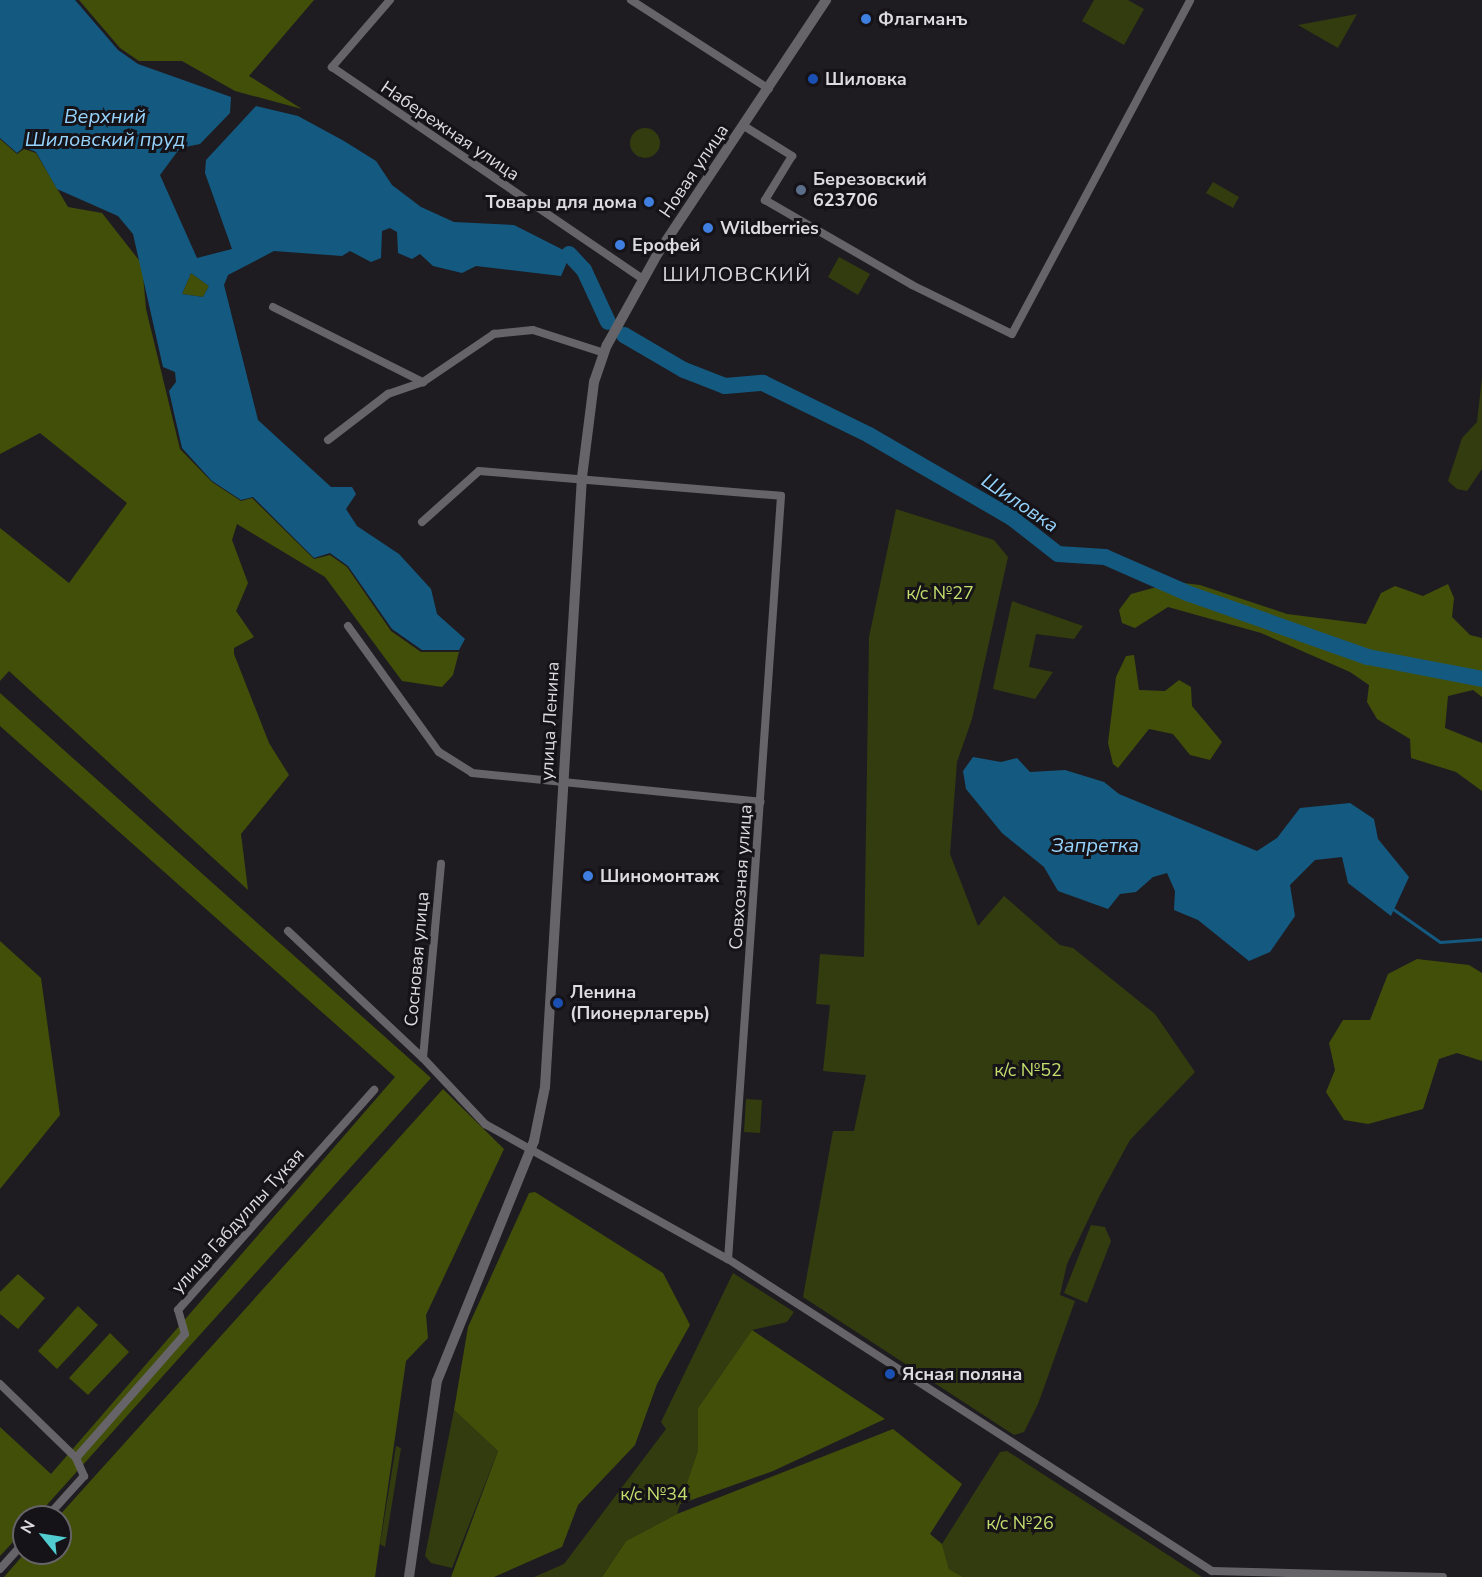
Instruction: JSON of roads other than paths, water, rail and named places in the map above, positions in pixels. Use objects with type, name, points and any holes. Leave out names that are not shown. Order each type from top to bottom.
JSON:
[{"type":"street","name":"Набережная улица","points":[[390,0],[332,68],[643,279]]},
{"type":"street","points":[[631,0],[764,87]]},
{"type":"street","name":"Новая улица","points":[[629,302],[744,126],[764,87],[826,0]]},
{"type":"street","points":[[744,126],[792,156],[765,200],[912,285],[1012,334],[1190,0]]},
{"type":"street","name":"улица Ленина","points":[[409,1577],[437,1381],[531,1149],[545,1087],[587,412],[606,349],[629,302]]},
{"type":"street","points":[[273,307],[423,382]]},
{"type":"street","points":[[328,440],[388,394],[423,382],[494,334],[533,330],[606,349]]},
{"type":"street","points":[[422,522],[479,471],[582,477]]},
{"type":"street","name":"Совхозная улица","points":[[582,477],[781,496],[728,1260]]},
{"type":"street","points":[[348,626],[439,752],[472,773],[761,802]]},
{"type":"street","name":"Сосновая улица","points":[[423,1058],[441,864]]},
{"type":"street","points":[[288,931],[423,1058],[485,1124],[728,1260],[1212,1571],[1443,1577]]},
{"type":"street","name":"улица Габдуллы Тукая","points":[[76,1458],[185,1334],[178,1310],[374,1090]]},
{"type":"street","points":[[0,1384],[76,1458],[84,1476],[58,1505]]},
{"type":"street","points":[[0,1569],[12,1556]]},
{"type":"water","name":"Верхний Шиловский пруд","points":[[0,0],[75,0],[118,50],[138,64],[231,97],[230,113],[200,144],[180,148],[160,175],[197,258],[232,249],[205,173],[206,160],[256,106],[298,116],[344,141],[376,161],[392,185],[421,207],[454,222],[514,225],[587,262],[584,270],[567,262],[561,276],[476,266],[462,273],[433,266],[420,254],[412,259],[398,253],[397,232],[390,228],[382,231],[381,258],[371,262],[350,251],[342,256],[274,251],[228,275],[224,285],[258,420],[331,487],[352,487],[356,494],[346,509],[357,526],[399,554],[431,589],[437,614],[465,639],[459,650],[422,650],[392,629],[348,566],[330,553],[314,558],[253,497],[241,500],[212,481],[182,448],[169,391],[176,382],[175,372],[163,367],[133,234],[118,216],[57,189],[36,152],[24,147],[17,153],[0,138]],"holes":[[[191,273],[209,286],[203,297],[182,294]]]},
{"type":"water","name":"Запретка","points":[[973,757],[1001,762],[1017,758],[1030,772],[1065,770],[1104,782],[1119,794],[1257,851],[1277,838],[1300,808],[1350,803],[1374,819],[1378,839],[1409,877],[1391,916],[1348,883],[1342,857],[1315,860],[1290,885],[1295,916],[1270,952],[1249,961],[1198,920],[1174,910],[1175,891],[1167,873],[1153,877],[1136,892],[1120,894],[1108,909],[1058,891],[1044,867],[1002,833],[966,789],[963,771]]},
{"type":"waterway","name":"Шиловка","points":[[569,254],[584,270],[608,322]]},
{"type":"waterway","name":"Шиловка","points":[[624,335],[684,370],[725,386],[763,383],[869,435],[1012,518],[1058,554],[1105,557],[1187,593],[1368,657],[1482,679]]},
{"type":"waterway","points":[[1393,909],[1440,942],[1482,939]]},
{"type":"place","name":"Флагманъ","points":[[866,19]]},
{"type":"place","name":"Шиловка","points":[[813,79]]},
{"type":"place","name":"Березовский 623706","points":[[801,190]]},
{"type":"place","name":"Товары для дома","points":[[649,202]]},
{"type":"place","name":"Wildberries","points":[[708,228]]},
{"type":"place","name":"Ерофей","points":[[620,245]]},
{"type":"place","name":"Шиномонтаж","points":[[588,876]]},
{"type":"place","name":"Ленина (Пионерлагерь)","points":[[558,1003]]},
{"type":"place","name":"Ясная поляна","points":[[890,1374]]},
{"type":"district","name":"ШИЛОВСКИЙ","points":[[737,274]]},
{"type":"park label","name":"к/с №27","points":[[940,593]]},
{"type":"park label","name":"к/с №52","points":[[1028,1070]]},
{"type":"park label","name":"к/с №34","points":[[654,1494]]},
{"type":"park label","name":"к/с №26","points":[[1020,1523]]}]
